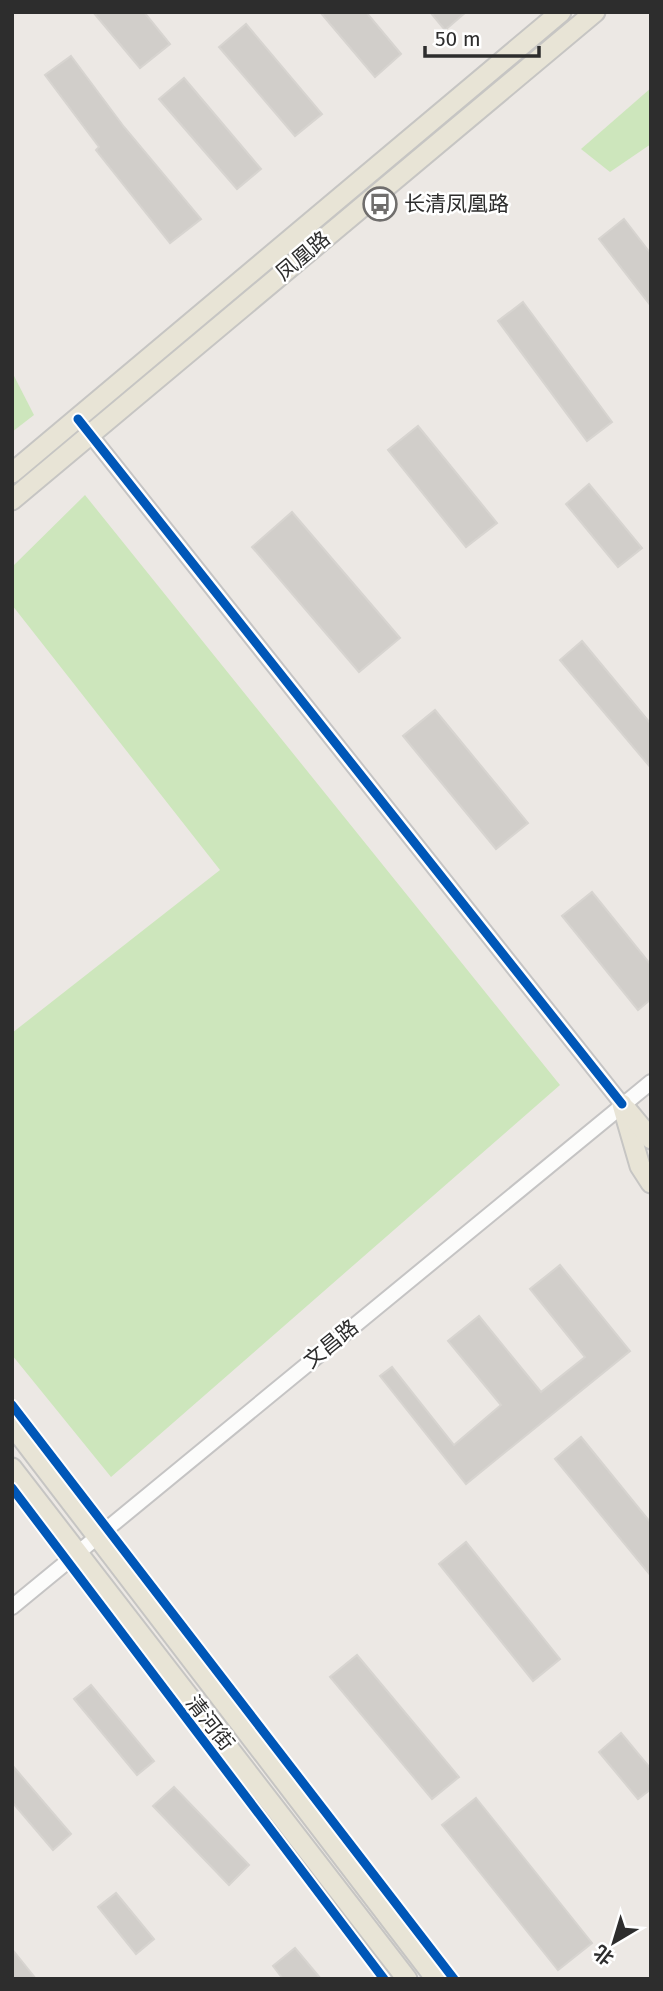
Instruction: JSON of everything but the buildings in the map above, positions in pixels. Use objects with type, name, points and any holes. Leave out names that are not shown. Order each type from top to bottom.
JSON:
[{"type":"main road","name":"凤凰路","points":[[12,500],[84,426],[561,12]]},
{"type":"main road","name":"凤凰路","points":[[12,473],[84,426],[595,12]]},
{"type":"main road","points":[[622,1104],[651,1139]]},
{"type":"main road","points":[[622,1104],[640,1166],[651,1182]]},
{"type":"main road","name":"清河街","points":[[12,1424],[436,1979]]},
{"type":"main road","name":"清河街","points":[[12,1468],[407,1979]]},
{"type":"street","points":[[84,426],[622,1104]]},
{"type":"street","name":"文昌路","points":[[12,1607],[651,1082]]},
{"type":"green space","points":[[651,88],[651,144],[610,172],[581,149]]},
{"type":"green space","points":[[12,372],[34,415],[12,432]]},
{"type":"green space","points":[[85,495],[560,1085],[111,1477],[12,1355],[12,1033],[220,870],[12,605],[12,567]]},
{"type":"cycle path","points":[[78,419],[622,1104]]},
{"type":"cycle path","points":[[12,1405],[454,1979]]},
{"type":"cycle path","points":[[12,1488],[384,1979]]},
{"type":"place","name":"长清凤凰路","points":[[380,204]]}]
